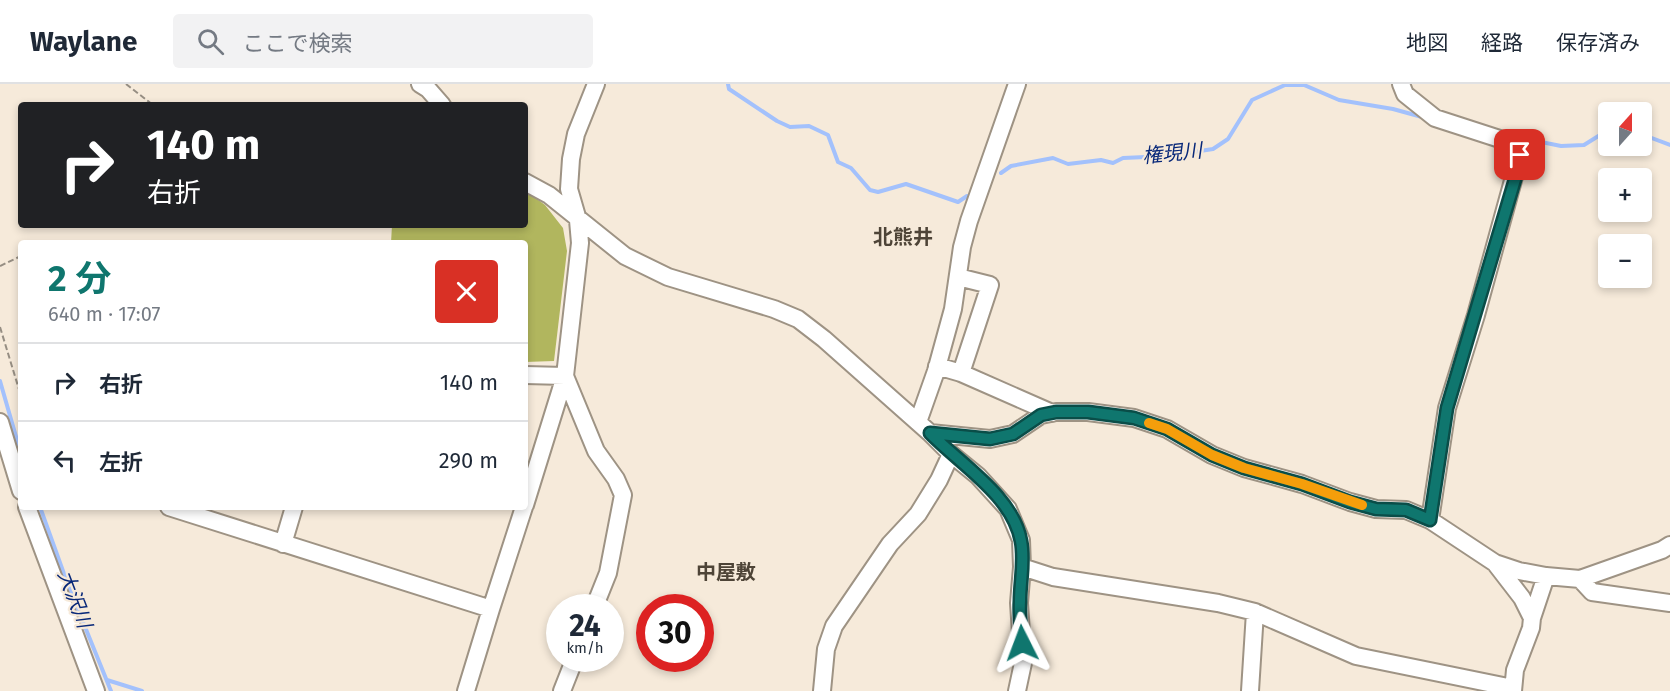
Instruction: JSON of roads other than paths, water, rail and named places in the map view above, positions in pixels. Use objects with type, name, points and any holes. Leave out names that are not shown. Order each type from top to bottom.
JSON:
[{"type":"street","points":[[420,84],[439,102]]},
{"type":"street","points":[[528,496],[565,376],[580,243],[578,220],[570,189],[571,159],[576,134],[596,84]]},
{"type":"street","points":[[918,422],[953,309],[962,247],[969,221],[1017,84]]},
{"type":"street","points":[[1401,84],[1405,94],[1435,118],[1509,142],[1520,155],[1519,166],[1447,408],[1430,520]]},
{"type":"street","points":[[528,184],[549,195],[625,256],[668,277],[774,309],[798,319],[978,476],[1008,508],[1021,540],[1022,567],[1019,603],[1023,663],[1017,691]]},
{"type":"street","points":[[958,277],[990,285],[961,374]]},
{"type":"street","points":[[937,366],[1052,413]]},
{"type":"street","points":[[528,375],[565,376]]},
{"type":"street","points":[[565,376],[596,451],[616,479],[622,495],[608,573],[600,594]]},
{"type":"street","points":[[930,433],[990,439],[1013,434],[1041,415],[1052,413],[1088,412],[1134,418],[1167,429],[1212,455],[1244,468],[1302,484],[1376,509],[1406,510],[1430,520],[1495,563],[1546,576],[1580,579],[1662,550],[1670,545]]},
{"type":"street","points":[[0,422],[14,472]]},
{"type":"street","points":[[822,691],[826,649],[834,626],[890,544],[918,514],[939,480],[951,454]]},
{"type":"street","points":[[28,510],[96,691]]},
{"type":"street","points":[[179,510],[491,609]]},
{"type":"street","points":[[283,544],[293,510]]},
{"type":"street","points":[[466,691],[524,510]]},
{"type":"street","points":[[1495,563],[1522,598],[1532,618]]},
{"type":"street","points":[[1022,567],[1053,577],[1218,603],[1256,612],[1356,656],[1513,689],[1515,670],[1531,628],[1532,618],[1546,576]]},
{"type":"street","points":[[1580,579],[1593,592],[1670,603]]},
{"type":"street","points":[[1250,691],[1256,612]]},
{"type":"street","points":[[562,691],[569,672]]},
{"type":"waterway","name":"権現川","points":[[728,84],[729,89],[777,121],[790,127],[809,126],[828,135],[838,162],[851,168],[870,190],[878,192],[906,184],[958,202],[967,196]]},
{"type":"waterway","name":"権現川","points":[[1001,173],[1011,166],[1053,158],[1068,164],[1101,160],[1113,163],[1123,158],[1168,156],[1213,149],[1228,139],[1252,100],[1285,85],[1304,85],[1339,100],[1393,109],[1422,117]]},
{"type":"waterway","name":"権現川","points":[[1512,136],[1561,146],[1584,145],[1598,136]]},
{"type":"waterway","name":"権現川","points":[[1652,138],[1670,145]]},
{"type":"waterway","name":"大沢川","points":[[0,381],[18,444]]},
{"type":"waterway","name":"大沢川","points":[[41,510],[68,585],[111,691]]},
{"type":"waterway","points":[[107,680],[142,691]]},
{"type":"district","name":"北熊井","points":[[903,237]]},
{"type":"district","name":"中屋敷","points":[[726,572]]}]
